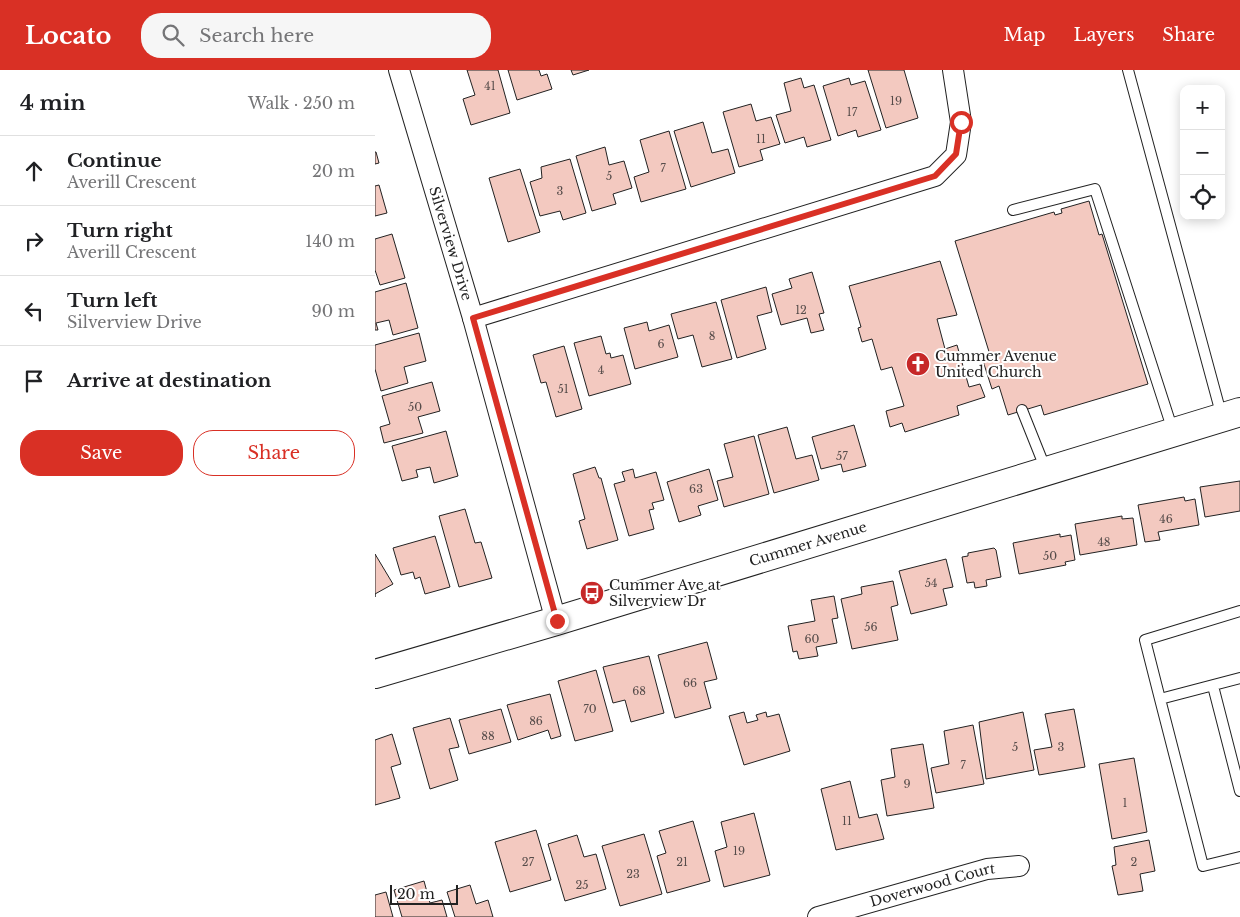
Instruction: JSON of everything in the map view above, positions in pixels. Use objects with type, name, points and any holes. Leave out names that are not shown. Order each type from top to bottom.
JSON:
[{"type":"street","name":"Silverview Drive","points":[[399,70],[473,318],[557,621]]},
{"type":"street","points":[[473,318],[935,176],[956,154],[961,122],[953,70]]},
{"type":"street","name":"Cummer Avenue","points":[[375,674],[557,621],[1231,414]]},
{"type":"street","name":"Doverwood Court","points":[[818,917],[987,869],[1019,866]]},
{"type":"lane","points":[[1128,70],[1231,414]]},
{"type":"lane","points":[[1013,210],[1095,188],[1173,431]]},
{"type":"lane","points":[[1023,410],[1046,470]]},
{"type":"lane","points":[[1240,611],[1145,640],[1203,866],[1240,856]]},
{"type":"lane","points":[[1160,699],[1240,678]]},
{"type":"lane","points":[[1213,686],[1240,791]]},
{"type":"building","points":[[467,70],[498,70],[510,113],[471,125],[463,99],[475,95]]},
{"type":"building","points":[[508,70],[539,70],[541,76],[547,74],[552,89],[517,100]]},
{"type":"building","points":[[571,70],[589,70],[573,75]]},
{"type":"building","points":[[868,70],[904,70],[918,118],[886,128]]},
{"type":"building","points":[[801,78],[804,88],[814,85],[831,140],[807,147],[804,137],[785,143],[776,115],[791,111],[784,83]]},
{"type":"building","points":[[849,78],[851,85],[865,81],[881,130],[858,137],[856,130],[838,136],[823,86]]},
{"type":"building","points":[[751,104],[756,121],[771,117],[780,144],[760,150],[763,160],[739,167],[723,112]]},
{"type":"building","points":[[703,122],[712,153],[728,149],[735,173],[691,187],[674,131]]},
{"type":"building","points":[[669,131],[686,189],[641,202],[634,177],[649,172],[640,140]]},
{"type":"building","points":[[605,147],[609,165],[624,161],[632,188],[613,194],[616,204],[592,211],[576,156]]},
{"type":"building","points":[[375,152],[379,163],[375,164]]},
{"type":"building","points":[[570,159],[586,213],[563,220],[560,211],[540,216],[530,182],[542,178],[541,167]]},
{"type":"building","points":[[520,169],[540,232],[508,242],[489,178]]},
{"type":"building","points":[[379,185],[387,213],[375,216],[375,186]]},
{"type":"building","points":[[1089,201],[1099,235],[1102,234],[1148,384],[1044,415],[1041,405],[1008,415],[999,386],[992,389],[982,358],[990,355],[955,241],[1054,212],[1055,215],[1062,213],[1061,209]]},
{"type":"building","points":[[392,234],[405,278],[380,285],[375,270],[375,239]]},
{"type":"building","points":[[940,261],[957,315],[937,319],[945,349],[957,345],[969,387],[980,384],[985,397],[957,406],[959,415],[905,432],[902,423],[890,427],[886,411],[904,406],[892,367],[881,370],[872,339],[862,342],[858,328],[861,327],[849,286]]},
{"type":"building","points":[[812,272],[824,313],[819,314],[824,330],[811,333],[807,318],[781,325],[772,294],[792,288],[789,279]]},
{"type":"building","points":[[406,283],[418,328],[393,335],[389,320],[376,323],[378,330],[375,330],[375,292]]},
{"type":"building","points":[[766,287],[772,312],[757,316],[766,349],[737,358],[721,300]]},
{"type":"building","points":[[716,302],[732,359],[702,367],[693,335],[678,339],[671,314]]},
{"type":"building","points":[[647,322],[649,331],[669,325],[678,357],[635,369],[624,328]]},
{"type":"building","points":[[419,333],[426,361],[404,367],[408,383],[381,391],[375,369],[375,345]]},
{"type":"building","points":[[601,336],[606,354],[610,353],[611,358],[623,355],[631,384],[589,396],[574,343]]},
{"type":"building","points":[[564,346],[582,409],[556,417],[546,382],[541,383],[533,355]]},
{"type":"building","points":[[432,382],[440,411],[418,417],[423,433],[384,443],[380,427],[390,424],[382,396]]},
{"type":"building","points":[[854,425],[866,466],[843,472],[841,464],[821,469],[812,437]]},
{"type":"building","points":[[787,427],[796,459],[812,455],[819,480],[774,493],[758,435]]},
{"type":"building","points":[[446,431],[458,476],[434,483],[430,467],[416,470],[418,477],[402,481],[392,446]]},
{"type":"building","points":[[754,436],[769,494],[724,507],[717,481],[733,477],[724,444]]},
{"type":"building","points":[[595,467],[599,478],[601,478],[618,540],[587,549],[579,521],[585,519],[573,474]]},
{"type":"building","points":[[633,469],[635,478],[656,472],[664,500],[652,503],[654,509],[649,510],[654,529],[629,536],[614,484],[625,481],[622,472]]},
{"type":"building","points":[[709,469],[718,500],[698,506],[701,515],[679,522],[667,482]]},
{"type":"building","points":[[1240,481],[1240,511],[1205,517],[1200,487]]},
{"type":"building","points":[[1184,497],[1185,501],[1195,499],[1199,525],[1158,532],[1160,540],[1145,542],[1138,505]]},
{"type":"building","points":[[465,509],[475,543],[481,542],[492,578],[459,587],[439,516]]},
{"type":"building","points":[[1122,516],[1122,519],[1133,518],[1137,545],[1080,555],[1075,524]]},
{"type":"building","points":[[1060,534],[1060,537],[1071,535],[1075,560],[1065,562],[1066,565],[1019,574],[1013,543]]},
{"type":"building","points":[[435,536],[450,587],[425,594],[420,577],[415,579],[413,572],[401,575],[393,548]]},
{"type":"building","points":[[994,548],[1001,577],[986,580],[987,586],[975,588],[974,582],[967,583],[962,557],[968,556],[968,553]]},
{"type":"building","points":[[375,554],[393,584],[375,594]]},
{"type":"building","points":[[946,559],[953,587],[943,589],[947,605],[911,614],[899,571]]},
{"type":"building","points":[[893,581],[898,605],[891,607],[898,640],[852,649],[841,599],[862,594],[861,587]]},
{"type":"building","points":[[834,596],[838,618],[832,619],[837,643],[816,647],[818,656],[799,659],[797,651],[793,652],[788,626],[815,621],[811,600]]},
{"type":"building","points":[[707,642],[717,679],[704,682],[711,708],[675,718],[658,655]]},
{"type":"building","points":[[649,656],[664,713],[631,722],[625,700],[613,703],[603,667]]},
{"type":"building","points":[[596,670],[613,731],[575,741],[558,681]]},
{"type":"building","points":[[550,694],[561,736],[551,739],[548,730],[518,740],[507,705]]},
{"type":"building","points":[[501,709],[511,742],[469,754],[459,720]]},
{"type":"building","points":[[1074,709],[1085,767],[1039,775],[1034,750],[1052,747],[1045,714]]},
{"type":"building","points":[[744,712],[747,723],[758,720],[756,715],[766,712],[767,717],[779,714],[790,751],[744,765],[729,716]]},
{"type":"building","points":[[1023,712],[1034,770],[986,779],[979,722]]},
{"type":"building","points":[[450,718],[459,747],[449,749],[458,780],[430,789],[413,728]]},
{"type":"building","points":[[973,725],[984,784],[936,793],[931,768],[949,764],[944,731]]},
{"type":"building","points":[[392,734],[401,764],[391,767],[400,798],[375,805],[375,740]]},
{"type":"building","points":[[923,744],[934,808],[887,816],[881,780],[895,777],[891,749]]},
{"type":"building","points":[[1134,758],[1147,832],[1112,839],[1099,764]]},
{"type":"building","points":[[850,781],[859,818],[877,814],[884,839],[836,850],[821,789]]},
{"type":"building","points":[[754,813],[770,875],[724,887],[715,851],[727,847],[721,822]]},
{"type":"building","points":[[693,821],[710,881],[667,893],[657,856],[666,853],[659,831]]},
{"type":"building","points":[[536,830],[551,880],[510,892],[495,842]]},
{"type":"building","points":[[644,834],[662,894],[620,906],[602,846]]},
{"type":"building","points":[[577,835],[584,857],[596,854],[606,889],[565,901],[548,844]]},
{"type":"building","points":[[1149,840],[1155,871],[1140,874],[1143,891],[1118,895],[1112,866],[1116,865],[1114,847]]},
{"type":"building","points":[[424,881],[430,903],[442,900],[447,917],[402,917],[394,890]]},
{"type":"building","points":[[470,885],[476,904],[488,900],[493,917],[455,917],[447,892]]},
{"type":"building","points":[[386,892],[393,917],[375,917],[375,895]]},
{"type":"place","name":"Cummer Avenue United Church","points":[[918,364]]},
{"type":"place","name":"Cummer Ave at Silverview Dr","points":[[592,593]]},
{"type":"route","points":[[557,621],[473,318],[935,176],[956,154],[961,122]]}]
